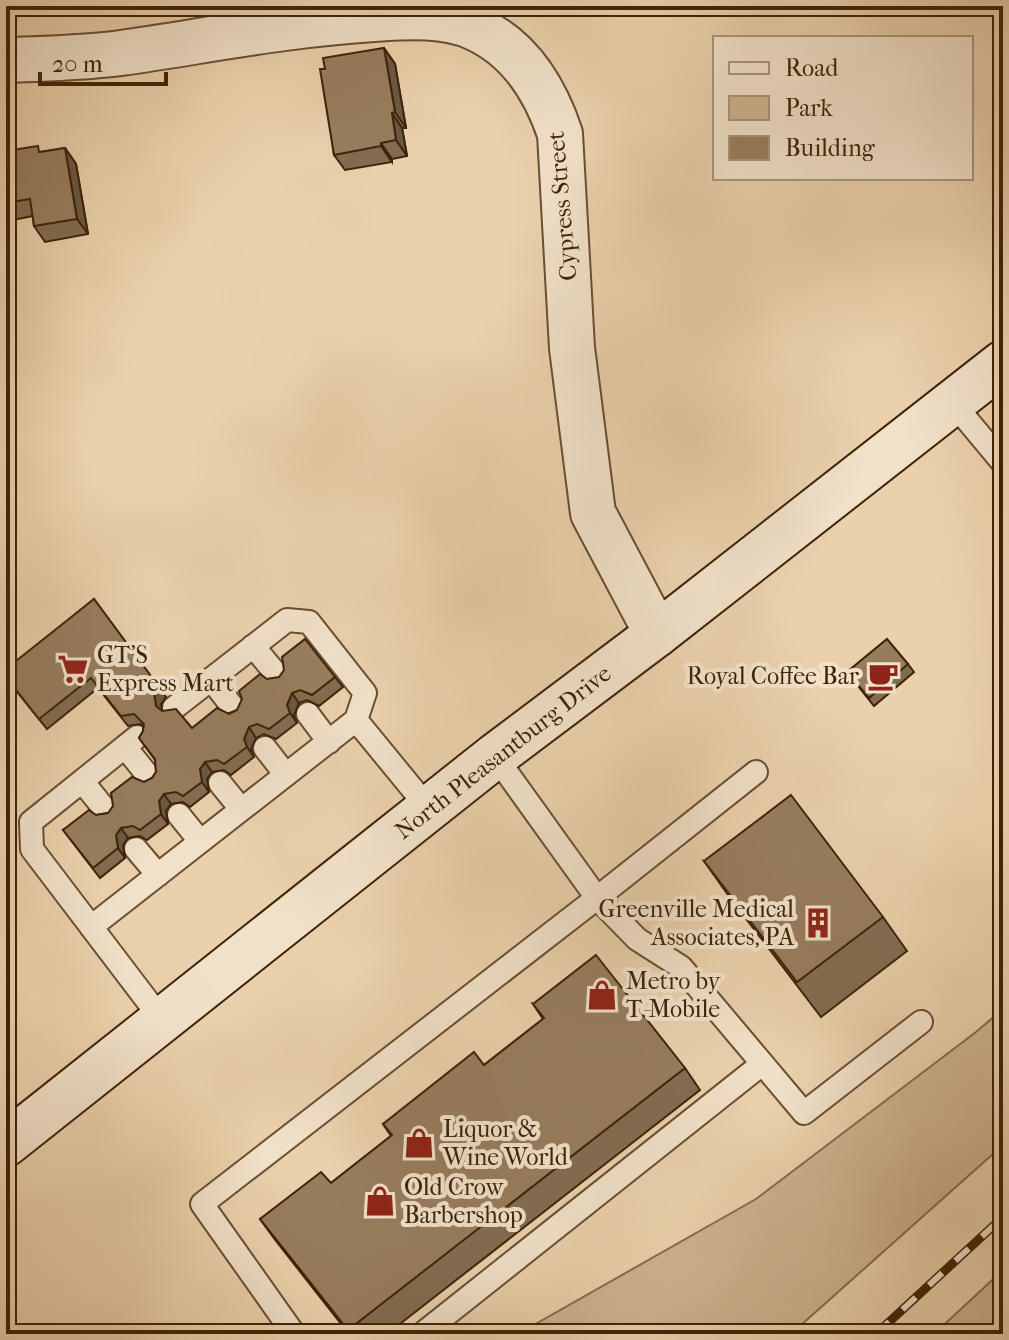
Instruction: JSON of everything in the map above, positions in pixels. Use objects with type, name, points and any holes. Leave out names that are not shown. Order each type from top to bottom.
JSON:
[{"type":"main road","name":"Cypress Street","points":[[6,60],[116,53],[327,22],[402,18],[452,21],[475,28],[498,41],[522,62],[550,103],[560,134],[572,348],[593,513],[657,634]]},
{"type":"main road","name":"North Pleasantburg Drive","points":[[6,1144],[495,756],[657,634],[1003,363]]},
{"type":"lane","points":[[953,403],[1003,463]]},
{"type":"lane","points":[[91,927],[356,720],[365,693],[309,622],[287,620],[174,708]]},
{"type":"lane","points":[[253,646],[278,676]]},
{"type":"lane","points":[[211,679],[235,710]]},
{"type":"lane","points":[[308,714],[329,742]]},
{"type":"lane","points":[[356,720],[429,809]]},
{"type":"lane","points":[[150,778],[131,742],[31,822],[32,849],[162,1020]]},
{"type":"lane","points":[[265,748],[286,775]]},
{"type":"lane","points":[[495,756],[597,898],[637,939],[681,967],[804,1113],[921,1022]]},
{"type":"lane","points":[[294,1334],[202,1204],[756,772]]},
{"type":"lane","points":[[82,781],[107,812]]},
{"type":"lane","points":[[220,783],[241,809]]},
{"type":"lane","points":[[179,815],[200,841]]},
{"type":"lane","points":[[136,849],[158,875]]},
{"type":"lane","points":[[422,1334],[762,1064]]},
{"type":"green space","points":[[1003,1009],[1003,1145],[791,1334],[518,1334],[756,1199]]},
{"type":"green space","points":[[1003,1270],[1003,1334],[934,1334]]},
{"type":"building","points":[[384,48],[395,112],[392,113],[396,140],[334,155],[320,69],[325,69],[323,58]]},
{"type":"building","points":[[38,146],[39,152],[65,148],[77,219],[34,226],[30,199],[6,203],[6,151]]},
{"type":"building","points":[[94,599],[159,687],[154,693],[156,706],[162,711],[176,709],[192,728],[217,708],[229,714],[237,710],[242,699],[239,691],[260,674],[267,679],[279,677],[284,670],[282,657],[305,639],[335,677],[312,695],[300,690],[292,693],[287,705],[290,713],[269,729],[257,724],[249,727],[244,739],[247,747],[224,764],[217,760],[205,762],[200,769],[202,782],[183,796],[176,792],[164,794],[159,801],[161,814],[140,830],[133,826],[121,828],[116,835],[118,848],[93,868],[63,830],[89,810],[96,815],[108,813],[113,806],[111,793],[132,777],[144,782],[152,778],[156,772],[155,759],[139,738],[144,724],[134,714],[121,716],[91,678],[39,719],[6,677],[6,669]]},
{"type":"building","name":"Royal Coffee Bar","points":[[887,639],[908,664],[869,698],[847,672]]},
{"type":"building","name":"Greenville Medical Associates, PA","points":[[791,795],[883,917],[797,982],[704,861]]},
{"type":"building","points":[[596,955],[685,1068],[348,1330],[260,1219],[321,1172],[331,1183],[392,1135],[383,1124],[474,1052],[484,1065],[544,1018],[533,1004]]},
{"type":"railway","points":[[876,1334],[1003,1217]]},
{"type":"place","name":"GT'S Express Mart","points":[[73,669]]},
{"type":"place","name":"Royal Coffee Bar","points":[[883,676]]},
{"type":"place","name":"Greenville Medical Associates, PA","points":[[818,923]]},
{"type":"place","name":"Metro by T-Mobile","points":[[602,995]]},
{"type":"place","name":"Liquor & Wine World","points":[[419,1143]]},
{"type":"place","name":"Old Crow Barbershop","points":[[380,1201]]}]
